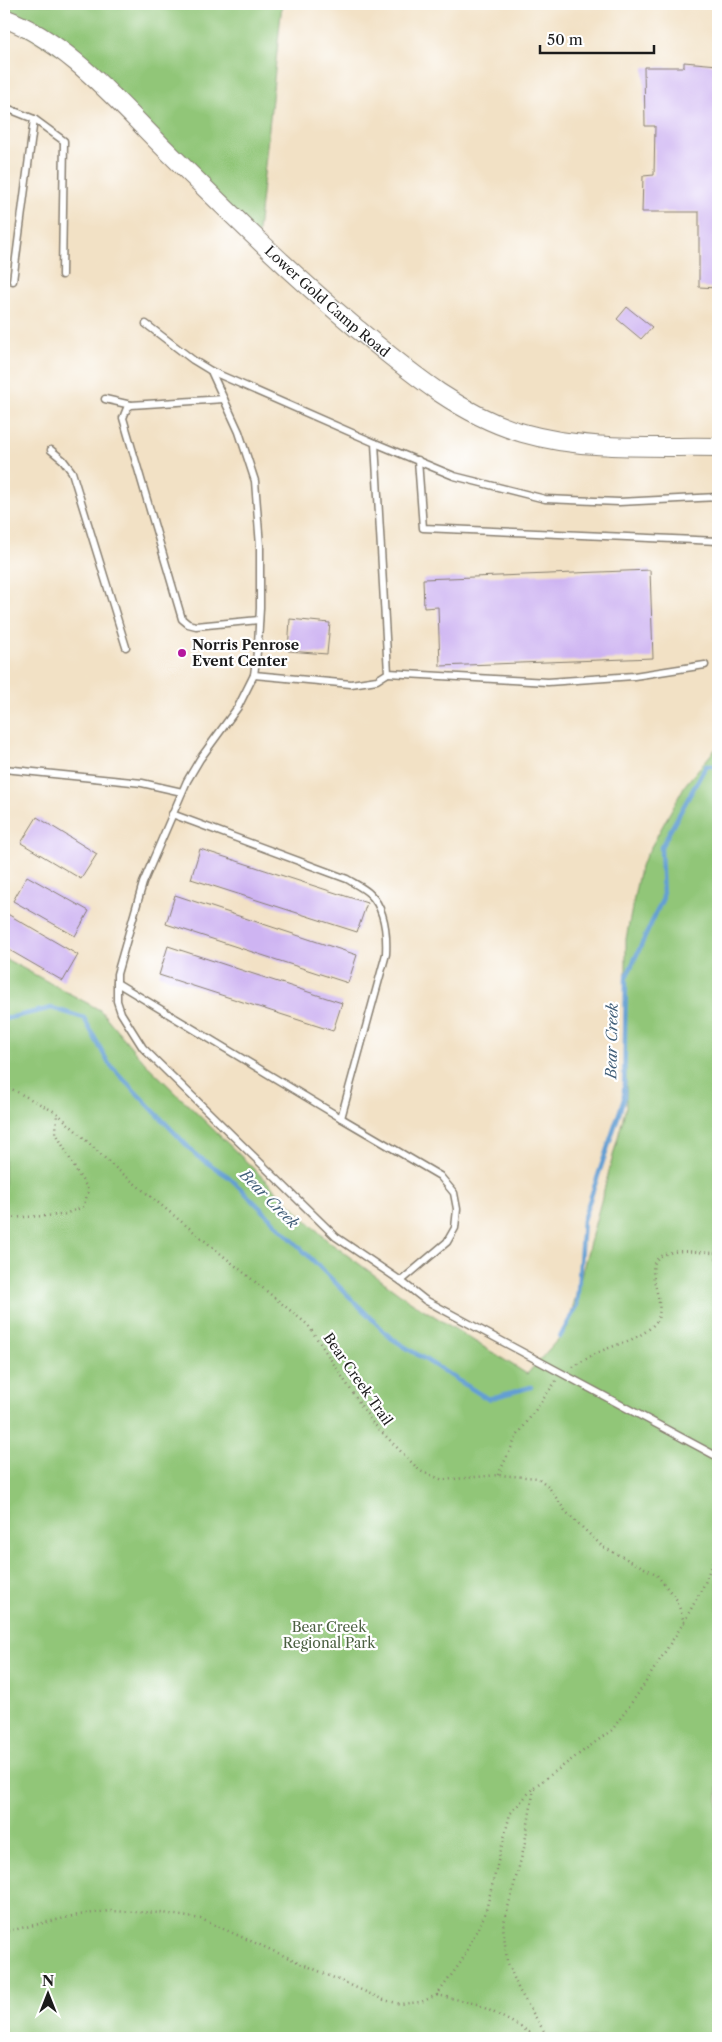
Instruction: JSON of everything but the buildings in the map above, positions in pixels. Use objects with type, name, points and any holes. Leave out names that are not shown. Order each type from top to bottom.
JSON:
[{"type":"street","name":"Lower Gold Camp Road","points":[[4,18],[31,31],[87,71],[257,241],[314,293],[392,358],[456,403],[498,425],[525,434],[559,441],[641,446],[718,447]]},
{"type":"lane","points":[[4,107],[34,119],[64,141],[62,275]]},
{"type":"lane","points":[[13,281],[34,119]]},
{"type":"lane","points":[[146,324],[193,360],[211,371],[454,476],[545,499],[619,502],[718,497]]},
{"type":"lane","points":[[211,371],[239,432],[255,481],[260,546],[259,620],[254,675],[238,707],[200,759],[182,792],[143,883],[117,974],[117,1001],[120,1013],[143,1048],[336,1237],[401,1281],[425,1300],[718,1457]]},
{"type":"lane","points":[[105,399],[131,405],[224,399]]},
{"type":"lane","points":[[131,405],[127,408],[123,418],[182,619],[188,624],[196,626],[259,620]]},
{"type":"lane","points":[[376,443],[388,673]]},
{"type":"lane","points":[[51,450],[63,460],[72,472],[126,647]]},
{"type":"lane","points":[[418,460],[423,528],[718,541]]},
{"type":"lane","points":[[254,675],[351,684],[377,680],[388,673],[548,682],[634,676],[705,665]]},
{"type":"lane","points":[[4,769],[142,783],[182,792]]},
{"type":"lane","points":[[172,814],[347,879],[371,895],[380,909],[386,937],[386,954],[341,1118]]},
{"type":"lane","points":[[117,983],[440,1176],[454,1193],[458,1209],[455,1228],[447,1242],[401,1281]]},
{"type":"path","name":"Bear Creek Trail","points":[[4,1085],[57,1113],[112,1165],[308,1325],[372,1422],[420,1471],[443,1480],[498,1475],[538,1478],[548,1486],[566,1512],[603,1547],[656,1574],[677,1600],[684,1622]]},
{"type":"path","points":[[4,1218],[62,1215],[83,1207],[90,1190],[78,1174],[56,1133],[57,1113]]},
{"type":"path","points":[[715,1253],[718,1249]]},
{"type":"path","points":[[498,1475],[517,1436],[561,1374],[597,1353],[643,1334],[655,1324],[660,1314],[660,1301],[652,1278],[656,1261],[661,1255],[670,1252],[715,1253]]},
{"type":"path","points":[[715,1253],[718,1263]]},
{"type":"path","points":[[4,1932],[78,1915],[101,1912],[172,1914],[201,1918],[384,2000],[401,2004],[421,2002],[437,1995],[461,1962],[485,1914],[510,1814],[534,1787],[612,1730],[640,1691],[684,1622],[705,1583],[718,1547]]},
{"type":"path","points":[[534,1787],[524,1848],[503,1926],[507,1962],[519,1990],[548,2038]]},
{"type":"path","points":[[437,1995],[477,2004],[510,2020],[540,2038]]},
{"type":"green space","points":[[4,4],[282,4],[257,241],[87,71],[4,22]]},
{"type":"green space","name":"Bear Creek Regional Park","points":[[718,746],[718,2038],[4,2038],[4,958],[100,1010],[144,1062],[328,1241],[407,1299],[527,1374],[567,1329],[626,1107],[626,939],[640,867],[685,785]]},
{"type":"waterway","name":"Bear Creek","points":[[560,1337],[577,1306],[583,1220],[624,1099],[626,978],[663,898],[661,847],[706,766],[718,766]]},
{"type":"waterway","name":"Bear Creek","points":[[4,1019],[52,1008],[84,1018],[109,1064],[197,1156],[229,1177],[391,1338],[488,1399],[531,1387]]},
{"type":"place","name":"Norris Penrose Event Center","points":[[182,653]]}]
